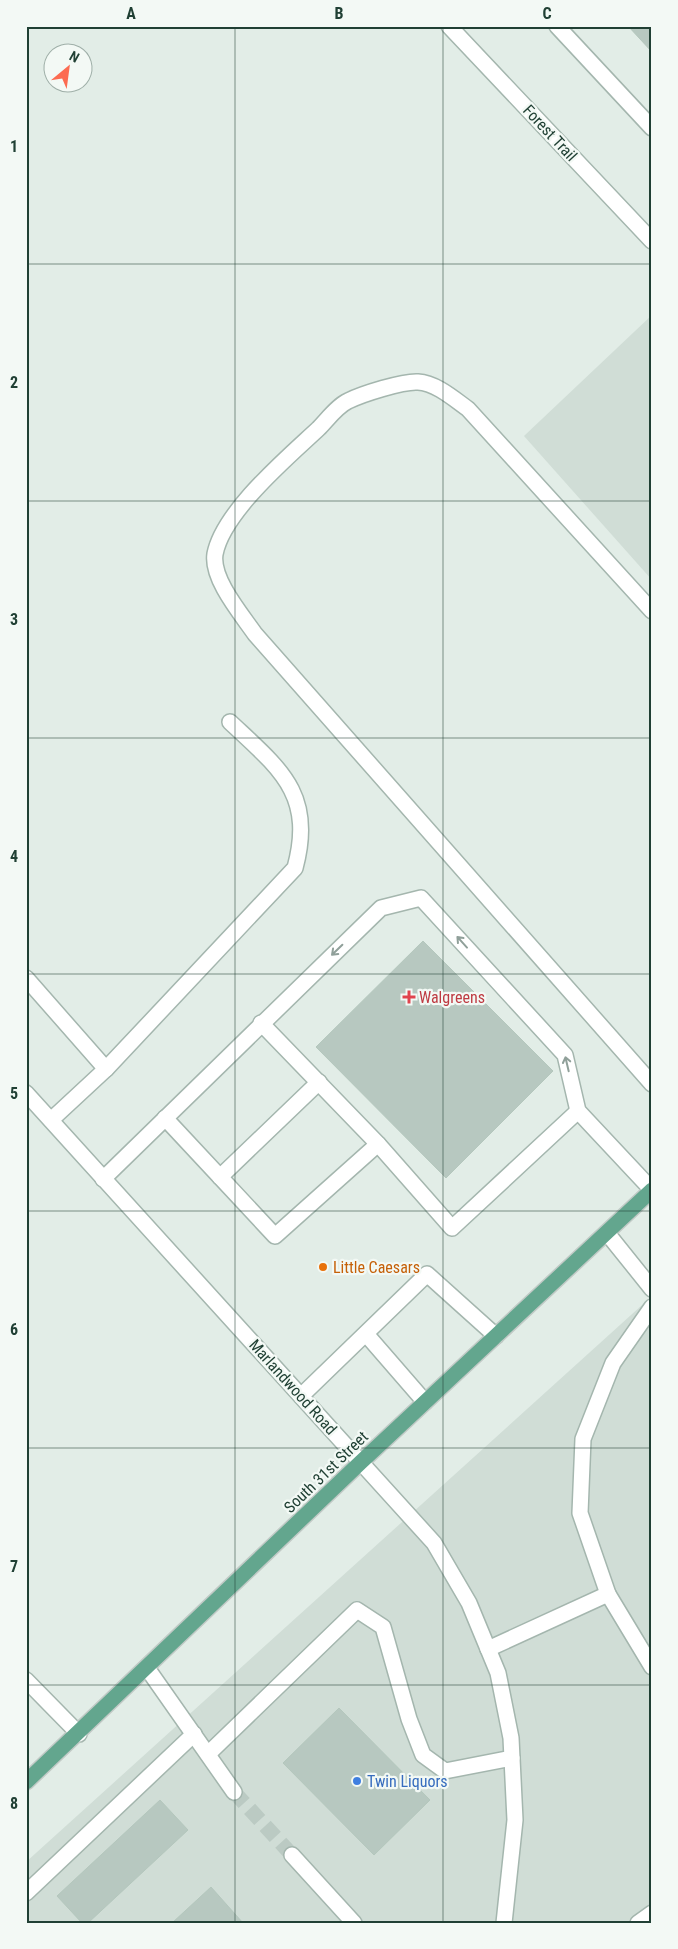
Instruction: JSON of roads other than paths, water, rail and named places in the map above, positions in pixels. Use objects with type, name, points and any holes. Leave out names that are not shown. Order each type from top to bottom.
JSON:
[{"type":"main road","name":"South 31st Street","points":[[26,1782],[79,1734],[361,1462],[652,1190]]},
{"type":"street","name":"Forest Trail","points":[[449,26],[652,241]]},
{"type":"street","points":[[557,26],[652,128]]},
{"type":"street","points":[[650,1079],[255,634],[228,595],[218,574],[215,555],[224,531],[252,494],[346,401],[378,390],[418,382],[444,392],[468,409],[652,610]]},
{"type":"street","points":[[51,1120],[106,1069],[295,868],[300,839],[300,821],[295,793],[272,761],[230,722]]},
{"type":"street","points":[[103,1179],[381,908],[422,898],[565,1055],[578,1111],[652,1190]]},
{"type":"street","points":[[26,978],[106,1069]]},
{"type":"street","points":[[261,1023],[378,1144],[452,1228],[578,1111]]},
{"type":"street","points":[[220,1177],[319,1082]]},
{"type":"street","name":"Marlandwood Road","points":[[26,1093],[434,1543],[469,1604],[498,1672],[511,1738],[515,1820],[504,1923]]},
{"type":"street","points":[[166,1118],[275,1236],[378,1144]]},
{"type":"street","points":[[607,1233],[652,1289]]},
{"type":"street","points":[[301,1396],[427,1274],[496,1336]]},
{"type":"street","points":[[652,1307],[613,1363],[583,1439],[580,1513],[608,1594],[652,1667]]},
{"type":"street","points":[[366,1334],[425,1402]]},
{"type":"street","points":[[488,1649],[608,1594]]},
{"type":"street","points":[[208,1754],[357,1610],[383,1627],[409,1719],[423,1755],[445,1770],[512,1758]]},
{"type":"street","points":[[147,1668],[234,1792]]},
{"type":"street","points":[[26,1680],[79,1734]]},
{"type":"street","points":[[26,1893],[194,1734]]},
{"type":"street","points":[[292,1855],[354,1923]]},
{"type":"street","points":[[638,1923],[652,1913]]},
{"type":"tunnel","points":[[234,1792],[292,1855]]},
{"type":"place","name":"Walgreens","points":[[409,997]]},
{"type":"place","name":"Little Caesars","points":[[323,1267]]},
{"type":"place","name":"Twin Liquors","points":[[357,1781]]}]
